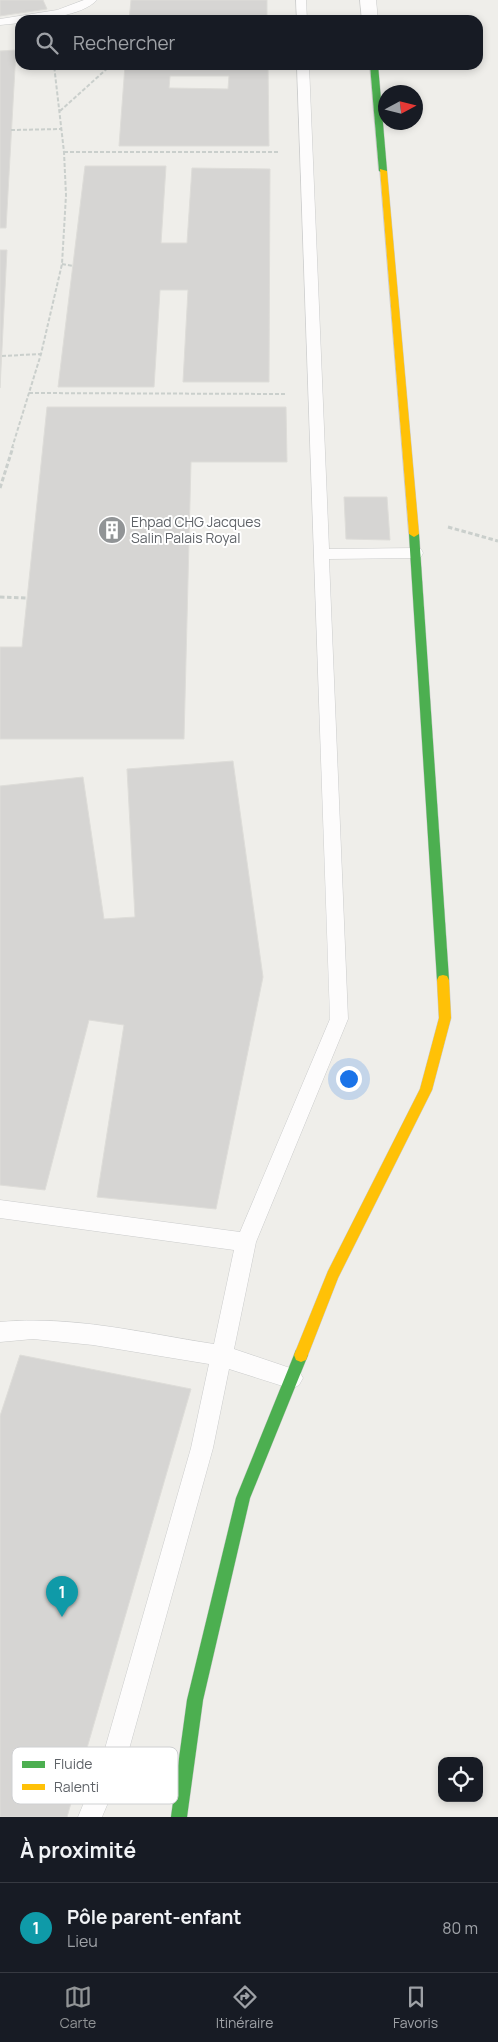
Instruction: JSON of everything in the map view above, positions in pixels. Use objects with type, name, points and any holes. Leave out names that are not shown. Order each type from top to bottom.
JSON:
[{"type":"street","points":[[368,0],[370,15]]},
{"type":"street","points":[[179,1817],[195,1700],[243,1498],[333,1275],[426,1090],[445,1018],[416,553],[374,70]]},
{"type":"lane","points":[[48,15],[92,0]]},
{"type":"lane","points":[[301,0],[302,15]]},
{"type":"lane","points":[[0,22],[15,20]]},
{"type":"lane","points":[[118,1747],[202,1448],[246,1242],[339,1019],[304,70]]},
{"type":"lane","points":[[322,554],[416,553]]},
{"type":"lane","points":[[0,1209],[246,1242]]},
{"type":"lane","points":[[0,1332],[34,1329],[93,1335],[222,1356],[292,1378]]},
{"type":"lane","points":[[90,1817],[95,1804]]},
{"type":"path","points":[[0,488],[41,354],[62,264],[66,195],[62,128],[55,70]]},
{"type":"path","points":[[60,111],[105,70]]},
{"type":"path","points":[[11,130],[62,128]]},
{"type":"path","points":[[64,152],[307,152]]},
{"type":"path","points":[[62,264],[73,266]]},
{"type":"path","points":[[2,356],[41,354]]},
{"type":"path","points":[[29,393],[316,394]]},
{"type":"path","points":[[413,517],[498,540]]},
{"type":"path","points":[[0,597],[27,598]]},
{"type":"building","points":[[0,0],[43,0],[47,9],[0,16]]},
{"type":"building","points":[[131,0],[267,0],[267,15],[130,15]]},
{"type":"building","points":[[15,50],[6,228],[0,228],[0,51]]},
{"type":"building","points":[[125,70],[268,70],[269,146],[119,146]],"holes":[[[170,76],[229,76],[228,89],[169,88]]]},
{"type":"building","points":[[85,166],[166,166],[161,243],[187,243],[192,168],[270,169],[269,382],[183,382],[188,290],[160,290],[154,387],[58,387]]},
{"type":"building","points":[[0,250],[7,250],[0,388]]},
{"type":"building","name":"Ehpad CHG Jacques Salin Palais Royal","points":[[47,407],[286,407],[287,462],[191,462],[184,739],[0,739],[0,647],[22,647]]},
{"type":"building","points":[[344,497],[387,497],[390,540],[346,539]]},
{"type":"building","points":[[233,761],[263,977],[216,1209],[97,1197],[124,1025],[89,1020],[45,1190],[0,1185],[0,786],[83,777],[104,919],[135,917],[127,769]]},
{"type":"building","points":[[20,1355],[191,1389],[87,1747],[12,1747],[12,1804],[71,1804],[67,1817],[0,1817],[0,1416]]},
{"type":"traffic: fast","points":[[374,70],[383,171]]},
{"type":"traffic: fast","points":[[414,534],[443,980]]},
{"type":"traffic: fast","points":[[179,1817],[195,1700],[243,1498],[301,1355]]},
{"type":"traffic: slow","points":[[383,171],[414,534]]},
{"type":"traffic: slow","points":[[301,1355],[333,1275],[426,1090],[445,1018],[443,980]]},
{"type":"place","name":"Ehpad CHG Jacques Salin Palais Royal","points":[[112,530]]},
{"type":"place","name":"Pôle parent-enfant","points":[[62,1617]]}]
